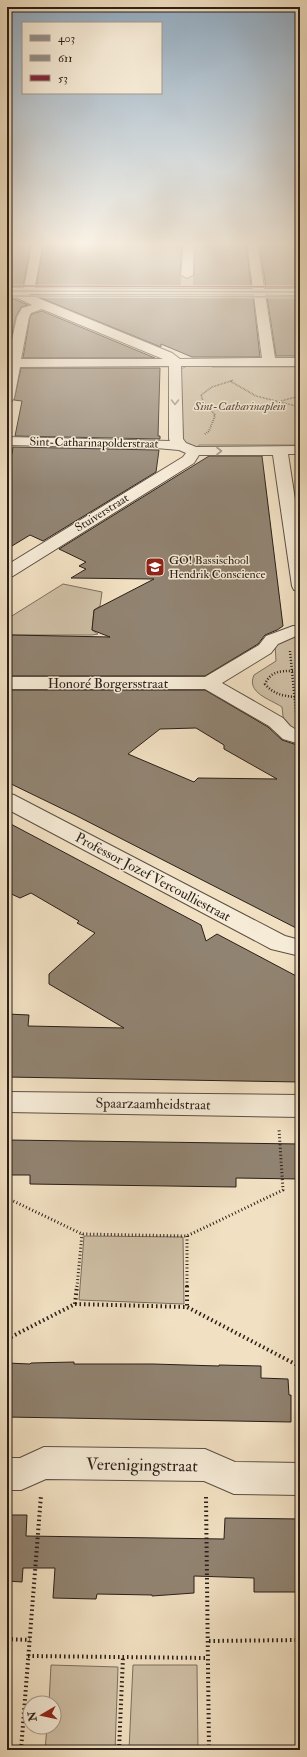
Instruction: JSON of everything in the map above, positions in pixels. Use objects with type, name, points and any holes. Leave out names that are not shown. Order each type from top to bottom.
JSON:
[{"type":"street","points":[[7,398],[11,363],[20,324]]},
{"type":"street","points":[[89,324],[157,351],[174,360],[176,439],[187,449],[300,450]]},
{"type":"street","points":[[264,324],[269,362]]},
{"type":"street","points":[[144,363],[157,351]]},
{"type":"street","points":[[11,363],[300,362]]},
{"type":"street","name":"Sint-Catharinapolderstraat","points":[[7,442],[156,444],[187,449]]},
{"type":"street","name":"Stuiverstraat","points":[[7,572],[189,460],[187,449]]},
{"type":"street","points":[[280,450],[300,586]]},
{"type":"street","points":[[294,632],[272,640],[265,649],[209,683],[276,722],[280,729],[299,738]]},
{"type":"street","name":"Honoré Borgersstraat","points":[[7,683],[209,683]]},
{"type":"street","name":"Professor Jozef Vercoulliestraat","points":[[7,800],[279,943],[300,948]]},
{"type":"street","name":"Spaarzaamheidstraat","points":[[7,1102],[289,1106]]},
{"type":"street","name":"Verenigingstraat","points":[[7,1474],[21,1474],[44,1463],[205,1465],[234,1478],[300,1479]]},
{"type":"path","points":[[224,379],[256,396],[275,402],[300,407]]},
{"type":"path","points":[[187,449],[209,431],[214,420],[215,416],[212,409],[201,399],[203,392],[216,385],[234,380]]},
{"type":"path","points":[[275,402],[300,396]]},
{"type":"path","points":[[294,632],[292,671],[296,697],[299,738]]},
{"type":"path","points":[[292,671],[279,671],[269,676],[265,684],[270,691],[282,696],[296,697]]},
{"type":"path","points":[[7,1198],[82,1234],[187,1236],[283,1190],[289,1106]]},
{"type":"path","points":[[75,1304],[82,1234]]},
{"type":"path","points":[[187,1236],[187,1307]]},
{"type":"path","points":[[7,1338],[75,1304],[187,1307],[297,1365],[300,1392]]},
{"type":"path","points":[[21,1750],[44,1463]]},
{"type":"path","points":[[205,1465],[209,1641],[207,1658],[209,1750]]},
{"type":"path","points":[[7,1640],[30,1640]]},
{"type":"path","points":[[209,1641],[300,1640]]},
{"type":"path","points":[[28,1656],[207,1658]]},
{"type":"path","points":[[119,1750],[123,1657]]},
{"type":"green space","name":"Sint-Catharinaplein","points":[[211,365],[212,367],[300,367],[300,445],[199,445],[198,447],[187,445],[183,440],[181,369],[187,366]]},
{"type":"green space","points":[[63,584],[102,592],[100,606],[94,610],[92,630],[98,634],[7,635],[7,619]]},
{"type":"green space","points":[[291,635],[300,639],[300,733],[284,725],[282,707],[260,695],[253,686],[252,681],[254,675],[276,661],[275,644]]},
{"type":"green space","points":[[84,1236],[183,1237],[184,1304],[79,1300]]},
{"type":"green space","points":[[51,1665],[118,1667],[115,1750],[45,1750],[46,1735],[62,1735],[62,1695],[49,1695]]},
{"type":"green space","points":[[133,1665],[197,1665],[198,1750],[129,1750]]},
{"type":"building","points":[[7,324],[14,324],[7,357]]},
{"type":"building","points":[[29,324],[73,324],[155,358],[23,358]]},
{"type":"building","points":[[105,324],[256,324],[260,357],[192,357],[161,344],[161,347]]},
{"type":"building","points":[[271,324],[300,324],[300,356],[276,356]]},
{"type":"building","points":[[21,368],[160,368],[158,436],[160,436],[160,439],[15,436],[22,401],[14,400]]},
{"type":"building","points":[[13,447],[159,450],[156,472],[43,541],[30,535],[7,549],[7,454],[12,454]]},
{"type":"building","name":"GO! Bassischool Hendrik Conscience","points":[[209,456],[262,456],[283,626],[265,635],[258,644],[205,676],[7,676],[7,645],[10,645],[12,635],[110,637],[92,630],[94,610],[154,579],[71,578],[86,569],[79,566],[86,562],[59,549]]},
{"type":"building","points":[[7,690],[205,690],[268,727],[282,740],[297,745],[300,772],[300,930],[75,815],[7,782]],"holes":[[[196,728],[224,745],[224,749],[277,779],[198,778],[194,782],[128,754],[160,729]]]},
{"type":"building","points":[[7,822],[201,925],[206,941],[217,934],[300,978],[300,1082],[7,1077],[7,1014],[29,1015],[28,1026],[124,1028],[49,984],[49,974],[95,933],[77,923],[79,921],[31,893],[20,898],[7,892]]},
{"type":"building","points":[[7,1140],[300,1144],[300,1179],[236,1178],[236,1187],[30,1184],[30,1175],[7,1175]]},
{"type":"building","points":[[74,1362],[74,1364],[261,1366],[261,1378],[288,1379],[289,1395],[291,1395],[291,1422],[7,1417],[7,1363],[30,1364]]},
{"type":"building","points":[[7,1515],[27,1515],[26,1536],[224,1539],[225,1518],[300,1519],[300,1592],[254,1592],[254,1578],[194,1576],[194,1593],[152,1596],[97,1594],[96,1599],[53,1598],[55,1568],[23,1568],[22,1582],[7,1581]]},
{"type":"place","name":"GO! Bassischool Hendrik Conscience","points":[[155,567]]}]
